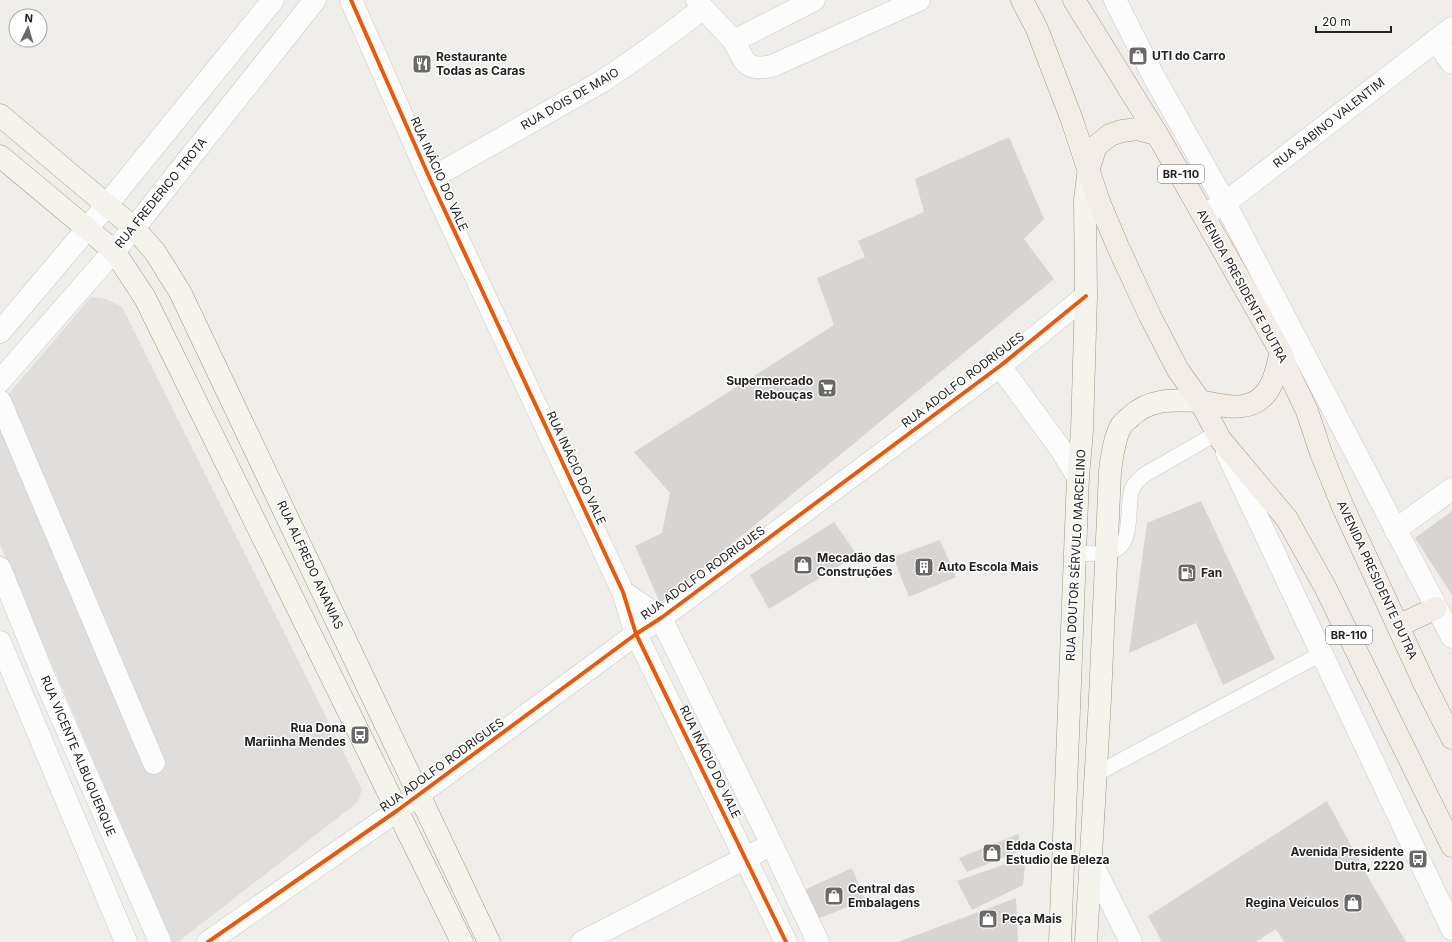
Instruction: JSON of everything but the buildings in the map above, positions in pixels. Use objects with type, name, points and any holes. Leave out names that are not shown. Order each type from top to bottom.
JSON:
[{"type":"main road","name":"BR-110","points":[[1022,0],[1037,29],[1072,120],[1099,202],[1150,316],[1178,370],[1200,401],[1218,436],[1287,519],[1325,587],[1452,846]]},
{"type":"main road","name":"AVENIDA PRESIDENTE DUTRA","points":[[1074,0],[1157,134],[1281,352],[1287,369],[1307,411],[1321,454],[1343,507],[1452,738]]},
{"type":"main road","points":[[0,115],[107,205]]},
{"type":"main road","points":[[1089,168],[1096,146],[1110,135],[1122,131],[1137,129],[1157,134]]},
{"type":"main road","points":[[0,156],[114,251],[145,298],[462,942]]},
{"type":"main road","name":"RUA DOUTOR SÉRVULO MARCELINO","points":[[1060,942],[1078,477],[1082,431],[1086,296],[1085,200],[1089,168]]},
{"type":"main road","name":"RUA ALFREDO ANANIAS","points":[[107,205],[134,228],[155,252],[180,292],[489,942]]},
{"type":"main road","points":[[1086,942],[1096,774],[1110,471],[1114,445],[1122,426],[1136,412],[1150,404],[1173,400],[1200,401],[1226,407],[1242,407],[1262,398],[1272,384],[1281,352]]},
{"type":"main road","points":[[1398,626],[1436,608]]},
{"type":"street","name":"RUA FREDERICO TROTA","points":[[0,381],[134,228],[315,0]]},
{"type":"street","name":"RUA INÁCIO DO VALE","points":[[351,0],[430,179],[623,592],[636,634],[786,942]]},
{"type":"street","points":[[734,41],[814,0]]},
{"type":"street","name":"RUA DOIS DE MAIO","points":[[430,179],[601,82],[661,41],[700,4],[734,41],[748,65],[758,69],[772,66],[919,0]]},
{"type":"street","name":"AVENIDA PRESIDENTE DUTRA","points":[[1115,0],[1155,79],[1225,203],[1452,637]]},
{"type":"street","points":[[0,332],[92,232],[107,205],[271,1],[297,23]]},
{"type":"street","points":[[1444,35],[1452,63]]},
{"type":"street","name":"RUA SABINO VALENTIM","points":[[1204,215],[1225,203],[1444,35]]},
{"type":"street","name":"RUA ADOLFO RODRIGUES","points":[[208,942],[398,810],[636,634],[661,618],[1000,366],[1086,296]]},
{"type":"street","points":[[1000,366],[1060,448],[1078,477]]},
{"type":"street","points":[[0,401],[154,763]]},
{"type":"street","points":[[1218,436],[1452,929]]},
{"type":"street","points":[[1395,530],[1452,489]]},
{"type":"street","name":"RUA VICENTE ALBUQUERQUE","points":[[0,568],[44,677],[160,942]]},
{"type":"street","name":"RUA INÁCIO DO VALE","points":[[623,592],[661,618],[818,942]]},
{"type":"street","points":[[0,642],[126,942]]},
{"type":"street","points":[[582,942],[772,845]]},
{"type":"street","points":[[1090,860],[1131,942]]},
{"type":"lane","points":[[1075,553],[1106,553],[1119,548],[1126,535],[1132,489],[1138,481],[1144,475],[1218,436]]},
{"type":"lane","points":[[1096,774],[1321,654]]},
{"type":"shaded area","points":[[91,297],[106,299],[122,307],[362,789],[358,802],[178,942],[172,942],[0,544],[0,404]]},
{"type":"cycle path","points":[[351,0],[430,179],[623,592],[636,634],[786,942]]},
{"type":"cycle path","points":[[208,942],[398,810],[636,634],[661,618],[1000,366],[1086,296]]},
{"type":"place","name":"UTI do Carro","points":[[1138,56]]},
{"type":"place","name":"Restaurante Todas as Caras","points":[[422,64]]},
{"type":"place","name":"Supermercado Rebouças","points":[[827,388]]},
{"type":"place","name":"Mecadão das Construções","points":[[803,565]]},
{"type":"place","name":"Auto Escola Mais","points":[[924,567]]},
{"type":"place","name":"Fan","points":[[1187,573]]},
{"type":"place","name":"Rua Dona Mariinha Mendes","points":[[360,735]]},
{"type":"place","name":"Edda Costa Estudio de Beleza","points":[[992,853]]},
{"type":"place","name":"Avenida Presidente Dutra, 2220","points":[[1418,859]]},
{"type":"place","name":"Central das Embalagens","points":[[834,896]]},
{"type":"place","name":"Regina Veículos","points":[[1353,903]]},
{"type":"place","name":"Peça Mais","points":[[988,919]]}]
